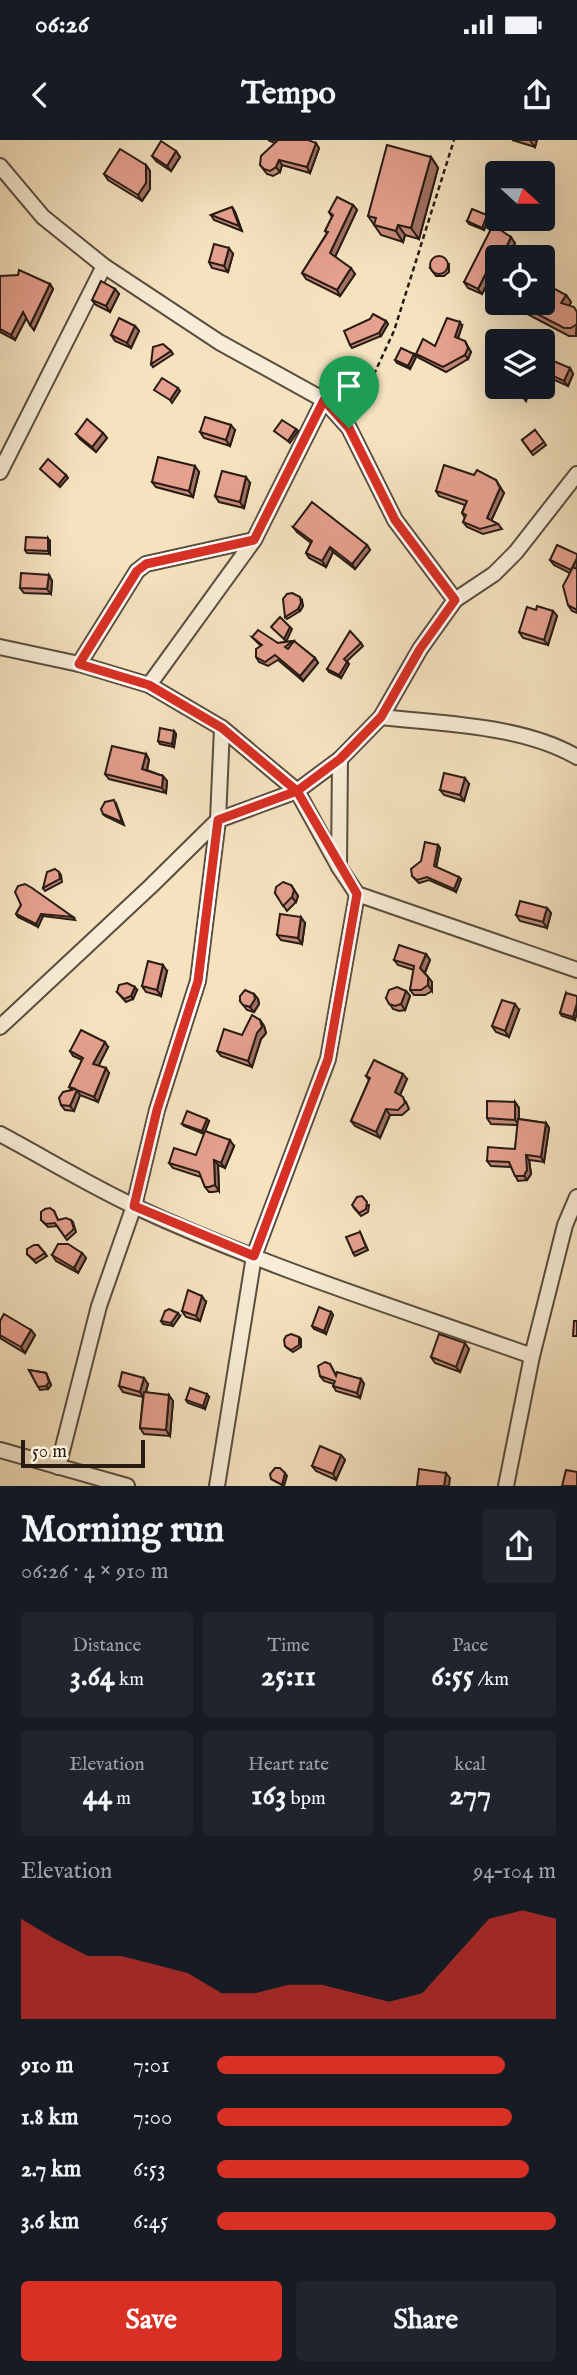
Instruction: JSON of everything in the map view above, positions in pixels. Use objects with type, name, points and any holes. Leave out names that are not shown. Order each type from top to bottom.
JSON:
[{"type":"street","points":[[0,166],[43,217],[104,266],[219,342],[324,400],[349,428],[395,520],[455,600]]},
{"type":"street","points":[[0,472],[104,266]]},
{"type":"street","points":[[149,685],[254,540],[324,400]]},
{"type":"street","points":[[0,1027],[151,887],[218,820],[297,791],[340,759],[381,717],[420,649],[455,600],[494,575],[516,552],[577,474]]},
{"type":"street","points":[[79,664],[137,571],[146,564],[254,540]]},
{"type":"street","points":[[0,647],[79,664],[149,685],[222,728],[297,791],[357,894],[577,971]]},
{"type":"street","points":[[381,717],[489,729],[533,739],[577,757]]},
{"type":"street","points":[[58,1467],[99,1306],[134,1206],[157,1110],[198,981],[218,820],[222,728]]},
{"type":"street","points":[[339,866],[340,759]]},
{"type":"street","points":[[217,1486],[254,1256],[328,1059],[357,894]]},
{"type":"street","points":[[0,1134],[134,1206],[254,1256],[533,1356]]},
{"type":"street","points":[[506,1486],[533,1356],[571,1227],[577,1197]]},
{"type":"street","points":[[0,1450],[127,1486]]},
{"type":"path","points":[[349,428],[394,331],[454,140]]},
{"type":"building","points":[[275,140],[308,140],[316,143],[307,167],[279,160],[276,167],[270,171],[264,169],[260,165],[261,156],[277,141]]},
{"type":"building","points":[[161,141],[176,151],[167,166],[152,156]]},
{"type":"building","points":[[387,145],[431,157],[411,228],[398,225],[396,231],[374,225],[376,218],[368,216]]},
{"type":"building","points":[[120,149],[146,165],[146,183],[138,195],[104,174]]},
{"type":"building","points":[[337,197],[353,205],[330,253],[351,268],[337,290],[302,273],[328,232],[325,231],[333,215],[329,212]]},
{"type":"building","points":[[232,207],[239,226],[211,215]]},
{"type":"building","points":[[472,209],[485,214],[482,228],[467,221]]},
{"type":"building","points":[[490,231],[502,231],[511,237],[507,245],[485,245],[485,275],[478,289],[464,282]]},
{"type":"building","points":[[214,244],[229,248],[224,266],[209,262]]},
{"type":"building","points":[[439,256],[445,259],[448,265],[445,271],[439,274],[433,271],[430,265],[433,259]]},
{"type":"building","points":[[19,270],[50,284],[30,325],[23,312],[11,335],[0,329],[0,276],[18,275]]},
{"type":"building","points":[[101,281],[115,289],[106,306],[92,300]]},
{"type":"building","points":[[555,289],[566,295],[561,303],[574,307],[577,312],[577,324],[564,328],[539,315],[555,315]]},
{"type":"building","points":[[373,314],[386,321],[379,333],[350,345],[344,331],[370,319]]},
{"type":"building","points":[[119,318],[135,326],[127,343],[111,335]]},
{"type":"building","points":[[447,318],[460,322],[455,337],[465,341],[468,348],[465,355],[443,367],[416,354],[423,339],[435,346]]},
{"type":"building","points":[[163,344],[171,351],[151,364],[153,347]]},
{"type":"building","points":[[401,348],[414,354],[408,366],[395,360]]},
{"type":"building","points":[[555,362],[570,368],[564,381],[555,377]]},
{"type":"building","points":[[162,378],[178,388],[170,400],[154,390]]},
{"type":"building","points":[[205,417],[231,425],[226,440],[200,432]]},
{"type":"building","points":[[87,419],[103,433],[92,447],[76,434]]},
{"type":"building","points":[[282,420],[296,429],[288,441],[274,431]]},
{"type":"building","points":[[535,430],[544,442],[531,452],[522,440]]},
{"type":"building","points":[[158,457],[195,466],[189,491],[152,482]]},
{"type":"building","points":[[48,459],[66,475],[58,485],[40,469]]},
{"type":"building","points":[[444,465],[474,475],[477,470],[496,480],[500,488],[487,518],[498,524],[480,529],[463,522],[466,515],[462,513],[467,501],[436,491]]},
{"type":"building","points":[[222,471],[246,477],[240,502],[215,496]]},
{"type":"building","points":[[312,502],[367,545],[352,564],[330,547],[322,561],[306,553],[312,541],[293,527]]},
{"type":"building","points":[[26,537],[48,538],[48,551],[25,550]]},
{"type":"building","points":[[557,545],[577,554],[571,570],[550,560]]},
{"type":"building","points":[[573,567],[577,569],[577,610],[568,605],[563,586]]},
{"type":"building","points":[[21,573],[49,575],[47,589],[20,588]]},
{"type":"building","points":[[292,593],[300,597],[301,603],[298,609],[285,617],[283,599]]},
{"type":"building","points":[[537,606],[553,611],[544,640],[519,632],[527,607],[536,610]]},
{"type":"building","points":[[280,617],[290,627],[284,639],[271,627]]},
{"type":"building","points":[[258,630],[278,643],[293,641],[285,647],[288,649],[294,641],[315,658],[300,676],[275,655],[265,662],[256,657],[256,649],[262,645],[252,637]]},
{"type":"building","points":[[350,631],[361,643],[344,659],[347,662],[339,675],[327,669]]},
{"type":"building","points":[[160,728],[174,731],[172,744],[158,741]]},
{"type":"building","points":[[112,746],[146,754],[142,769],[163,776],[162,788],[105,774]]},
{"type":"building","points":[[444,773],[465,778],[460,795],[440,790]]},
{"type":"building","points":[[114,800],[122,822],[103,814],[101,809],[105,802]]},
{"type":"building","points":[[425,842],[438,845],[434,866],[459,877],[454,889],[427,877],[417,880],[412,876],[411,869],[421,861]]},
{"type":"building","points":[[55,869],[59,872],[60,879],[43,888],[47,872]]},
{"type":"building","points":[[283,882],[291,885],[294,890],[292,897],[283,906],[275,893],[276,887]]},
{"type":"building","points":[[25,884],[73,917],[41,914],[36,924],[16,914],[21,905],[15,892],[18,886]]},
{"type":"building","points":[[520,901],[547,908],[543,922],[516,915]]},
{"type":"building","points":[[280,914],[301,917],[298,938],[277,935]]},
{"type":"building","points":[[399,945],[426,954],[420,968],[428,977],[428,985],[421,990],[410,990],[414,966],[394,960]]},
{"type":"building","points":[[148,961],[163,965],[157,990],[142,986]]},
{"type":"building","points":[[127,983],[135,987],[131,996],[124,999],[117,992],[119,985]]},
{"type":"building","points":[[397,987],[406,991],[401,1004],[395,1006],[389,1004],[386,998],[389,990]]},
{"type":"building","points":[[245,990],[254,994],[255,999],[250,1007],[240,1001]]},
{"type":"building","points":[[566,993],[577,996],[573,1017],[560,1013]]},
{"type":"building","points":[[502,1000],[515,1004],[505,1031],[492,1026]]},
{"type":"building","points":[[252,1015],[260,1020],[262,1027],[257,1033],[248,1061],[217,1051],[224,1029],[242,1035]]},
{"type":"building","points":[[81,1030],[105,1042],[93,1064],[106,1068],[94,1097],[77,1090],[70,1106],[61,1105],[59,1098],[63,1092],[76,1089],[69,1087],[83,1058],[70,1051]]},
{"type":"building","points":[[374,1060],[403,1074],[395,1092],[403,1097],[405,1103],[398,1110],[386,1109],[376,1132],[351,1121],[370,1078],[366,1076]]},
{"type":"building","points":[[487,1101],[515,1102],[515,1120],[487,1118]]},
{"type":"building","points":[[187,1111],[207,1119],[202,1131],[182,1124]]},
{"type":"building","points":[[518,1119],[546,1123],[541,1157],[526,1155],[527,1170],[524,1176],[515,1176],[509,1162],[487,1161],[488,1147],[515,1149]]},
{"type":"building","points":[[205,1131],[230,1140],[221,1163],[214,1160],[215,1185],[209,1187],[205,1187],[199,1172],[169,1163],[174,1148],[196,1155]]},
{"type":"building","points":[[362,1196],[367,1202],[366,1209],[359,1213],[352,1205],[357,1197]]},
{"type":"building","points":[[50,1208],[58,1220],[71,1220],[74,1229],[65,1237],[55,1223],[46,1224],[41,1220],[41,1212]]},
{"type":"building","points":[[360,1232],[366,1247],[353,1253],[346,1237]]},
{"type":"building","points":[[58,1244],[68,1244],[82,1253],[74,1268],[52,1255]]},
{"type":"building","points":[[38,1245],[45,1253],[34,1260],[27,1254],[27,1249]]},
{"type":"building","points":[[188,1290],[202,1296],[196,1316],[182,1311]]},
{"type":"building","points":[[319,1307],[331,1312],[324,1331],[312,1326]]},
{"type":"building","points":[[169,1309],[178,1313],[171,1323],[161,1321],[165,1311]]},
{"type":"building","points":[[4,1314],[31,1330],[21,1347],[0,1335],[0,1321]]},
{"type":"building","points":[[574,1321],[577,1321],[577,1336],[573,1336]]},
{"type":"building","points":[[291,1334],[299,1337],[299,1345],[291,1350],[285,1346],[284,1340]]},
{"type":"building","points":[[439,1334],[465,1343],[456,1367],[431,1357]]},
{"type":"building","points":[[325,1362],[330,1364],[336,1376],[337,1372],[361,1379],[357,1393],[333,1386],[335,1381],[320,1376],[318,1366]]},
{"type":"building","points":[[29,1370],[46,1373],[49,1382],[46,1386],[38,1387]]},
{"type":"building","points":[[122,1372],[144,1378],[140,1392],[119,1386]]},
{"type":"building","points":[[190,1388],[207,1394],[203,1406],[186,1400]]},
{"type":"building","points":[[144,1392],[169,1395],[166,1430],[140,1428]]},
{"type":"building","points":[[320,1446],[341,1455],[333,1474],[312,1466]]},
{"type":"building","points":[[275,1468],[280,1468],[285,1473],[282,1485],[271,1479],[270,1474]]},
{"type":"building","points":[[419,1469],[446,1473],[444,1486],[417,1486]]},
{"type":"building","points":[[566,1470],[577,1472],[577,1486],[562,1486]]},
{"type":"route","points":[[349,428],[324,400],[254,540],[146,564],[137,571],[79,664],[149,685],[222,728],[297,791],[357,894],[328,1059],[254,1256],[134,1206],[157,1110],[198,981],[218,820],[297,791],[340,759],[381,717],[420,649],[455,600],[395,520],[349,428]]}]
